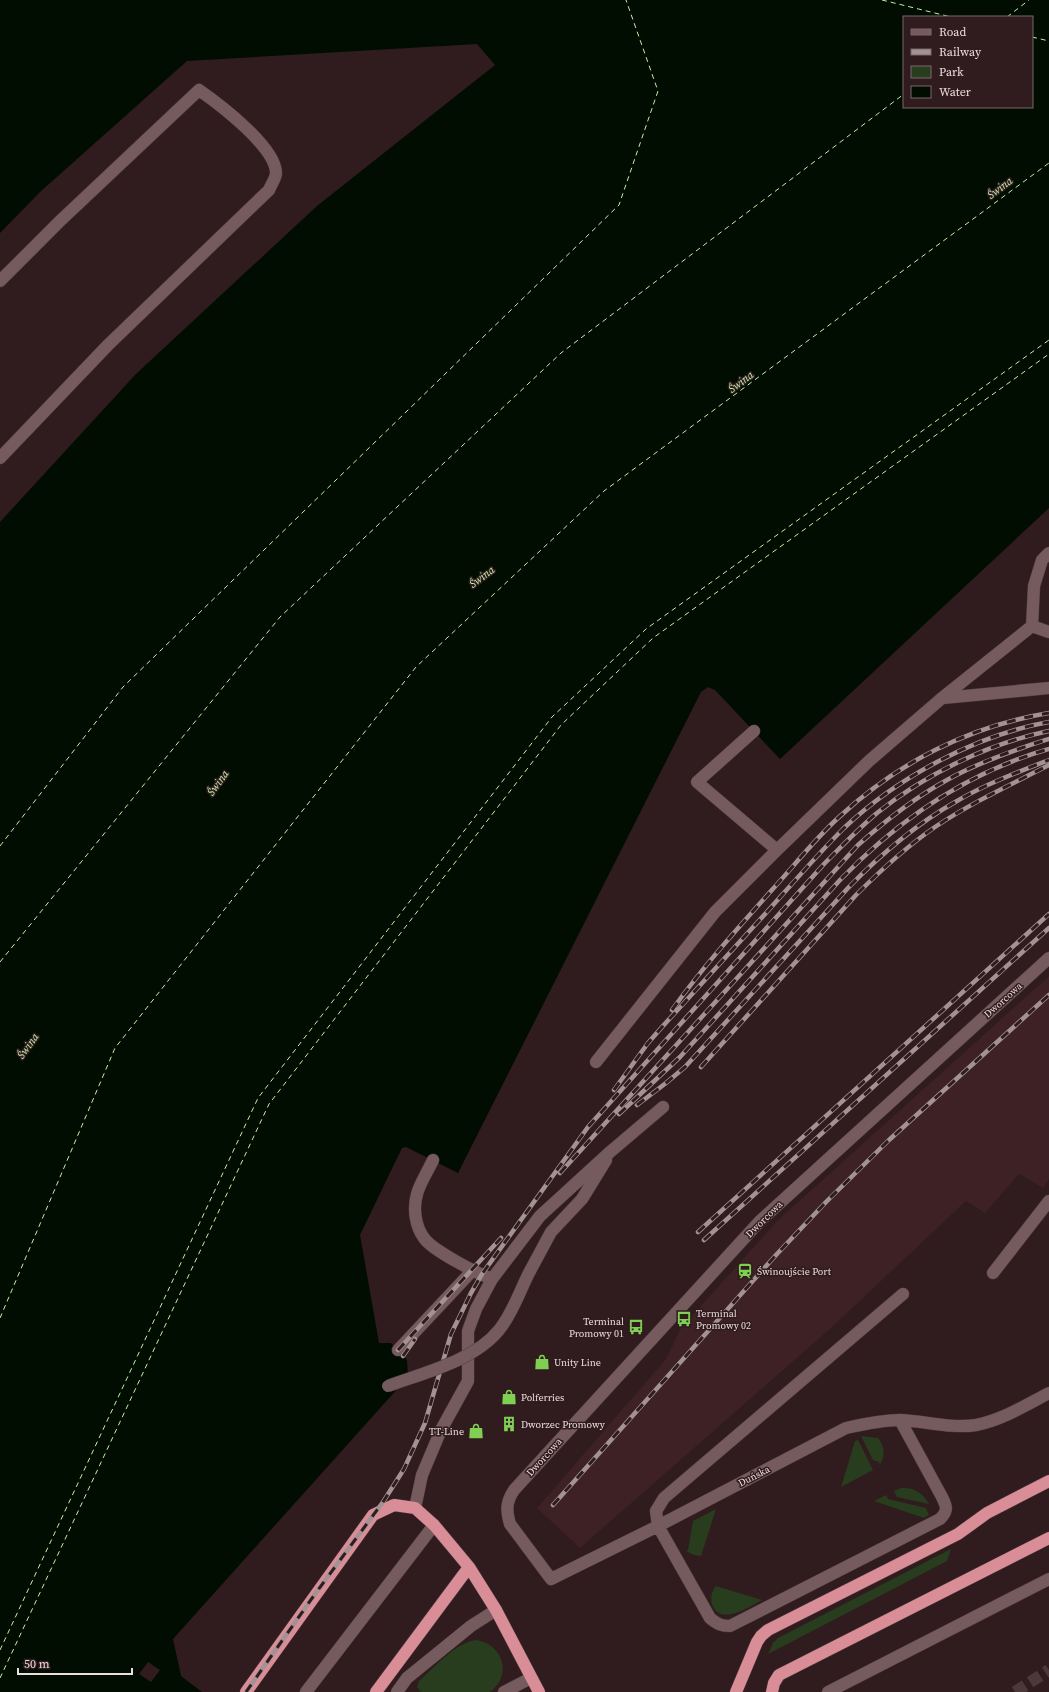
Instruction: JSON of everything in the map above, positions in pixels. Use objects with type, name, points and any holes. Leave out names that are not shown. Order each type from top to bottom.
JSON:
[{"type":"highway","points":[[736,1692],[757,1642],[768,1630],[958,1534],[987,1513],[1049,1481]]},
{"type":"highway","points":[[246,1692],[373,1515],[394,1505],[414,1508],[434,1525],[469,1567],[496,1610],[539,1692]]},
{"type":"highway","points":[[772,1692],[774,1683],[779,1675],[1049,1538]]},
{"type":"highway","points":[[376,1692],[469,1567]]},
{"type":"street","points":[[0,281],[60,221],[198,90],[226,110],[264,146],[273,159],[276,174],[269,190],[108,345],[0,458]]},
{"type":"street","points":[[596,1062],[715,912],[777,850],[869,761],[942,698],[1032,626],[1034,586],[1042,560],[1049,553]]},
{"type":"street","points":[[1032,626],[1049,632]]},
{"type":"street","points":[[942,698],[1049,688]]},
{"type":"street","points":[[754,731],[697,782],[777,850]]},
{"type":"street","name":"Dworcowa","points":[[507,1506],[509,1497],[514,1490],[760,1221],[1049,958]]},
{"type":"street","points":[[414,1508],[422,1475],[441,1430],[468,1381],[468,1331],[476,1309],[492,1279],[540,1216],[610,1152],[663,1107]]},
{"type":"street","points":[[388,1386],[453,1363],[482,1346],[498,1331],[513,1308],[534,1261],[551,1232],[590,1189],[610,1152]]},
{"type":"street","points":[[433,1160],[417,1194],[415,1219],[424,1239],[443,1253],[492,1279]]},
{"type":"street","points":[[993,1273],[1049,1201]]},
{"type":"street","points":[[398,1350],[473,1270]]},
{"type":"street","points":[[900,1420],[942,1496],[946,1505],[945,1514],[940,1519],[730,1626],[723,1626],[710,1618],[658,1526],[656,1511],[664,1498],[902,1294]]},
{"type":"street","name":"Duńska","points":[[507,1506],[510,1524],[551,1579],[658,1526],[846,1428],[875,1422],[900,1420],[962,1426],[975,1425],[990,1422],[1011,1413],[1049,1393]]},
{"type":"street","points":[[306,1692],[434,1525]]},
{"type":"street","points":[[828,1692],[1049,1579]]},
{"type":"street","points":[[397,1692],[407,1678],[471,1626],[496,1610]]},
{"type":"street","points":[[504,1692],[531,1678]]},
{"type":"shaded area","points":[[1049,976],[1049,1179],[1043,1188],[1019,1174],[985,1213],[966,1201],[831,1328],[580,1548],[537,1508],[666,1359],[681,1328],[777,1221]]},
{"type":"green space","points":[[861,1436],[878,1438],[883,1447],[884,1454],[880,1464],[879,1462],[873,1460]]},
{"type":"green space","points":[[858,1440],[873,1470],[841,1487],[855,1441]]},
{"type":"green space","points":[[901,1488],[918,1492],[929,1504],[897,1497],[894,1491]]},
{"type":"green space","points":[[886,1495],[888,1499],[926,1508],[929,1515],[924,1518],[874,1501]]},
{"type":"green space","points":[[716,1509],[701,1556],[694,1555],[686,1551],[688,1550],[693,1521]]},
{"type":"green space","points":[[951,1549],[947,1561],[768,1654],[773,1643],[778,1638]]},
{"type":"green space","points":[[716,1586],[762,1600],[735,1613],[728,1615],[721,1614],[716,1611],[711,1601],[713,1590]]},
{"type":"green space","points":[[476,1640],[493,1647],[502,1661],[503,1669],[501,1677],[497,1685],[490,1692],[421,1692],[417,1687],[419,1681],[438,1663],[461,1645]]},
{"type":"water","name":"Świna","points":[[0,0],[1049,0],[1049,508],[780,759],[715,690],[708,687],[701,692],[458,1173],[406,1147],[402,1148],[360,1235],[379,1343],[391,1343],[407,1360],[408,1377],[173,1639],[181,1676],[202,1692],[0,1692],[0,522],[136,374],[317,206],[495,65],[477,44],[187,61],[40,192],[0,233]]},
{"type":"pier","points":[[148,1662],[160,1670],[151,1682],[139,1674]]},
{"type":"ferry route","points":[[0,846],[123,687],[619,205],[658,91],[626,0]]},
{"type":"ferry route","points":[[882,0],[947,16]]},
{"type":"ferry route","points":[[1008,16],[1029,0]]},
{"type":"ferry route","points":[[1033,37],[1049,41]]},
{"type":"ferry route","points":[[0,962],[280,617],[561,353],[903,95]]},
{"type":"ferry route","points":[[0,1318],[115,1048],[416,667],[604,491],[1049,163]]},
{"type":"ferry route","points":[[0,1650],[258,1098],[552,717],[646,629],[1049,340]]},
{"type":"ferry route","points":[[0,1678],[269,1104],[561,725],[653,638],[1049,354]]},
{"type":"tunnel","points":[[1015,1692],[1049,1670]]},
{"type":"railway","points":[[672,1010],[720,949],[804,854],[829,826],[861,798],[910,764],[963,737],[1019,719],[1049,713]]},
{"type":"railway","points":[[614,1090],[648,1043],[662,1027],[824,849],[865,809],[913,775],[966,748],[1021,728],[1049,722]]},
{"type":"railway","points":[[246,1692],[315,1594],[383,1502],[404,1469],[425,1423],[451,1334],[471,1293],[482,1274],[588,1127],[824,864],[877,813],[916,786],[958,762],[1003,744],[1049,731]]},
{"type":"railway","points":[[560,1173],[858,845],[900,810],[947,780],[997,757],[1049,739]]},
{"type":"railway","points":[[619,1114],[680,1057],[840,880],[886,837],[910,818],[963,785],[990,771],[1049,749]]},
{"type":"railway","points":[[637,1105],[685,1067],[848,888],[873,863],[900,840],[942,810],[979,789],[1049,760]]},
{"type":"railway","points":[[701,1067],[856,895],[894,859],[924,835],[949,818],[991,794],[1049,765]]},
{"type":"railway","points":[[698,1232],[1049,914]]},
{"type":"railway","points":[[704,1240],[1049,928]]},
{"type":"railway","points":[[553,1505],[776,1255],[827,1201],[889,1140],[1049,995]]},
{"type":"railway","points":[[398,1350],[501,1238]]},
{"type":"railway","points":[[403,1356],[415,1339]]},
{"type":"place","name":"Świnoujście Port","points":[[745,1271]]},
{"type":"place","name":"Terminal Promowy 02","points":[[684,1319]]},
{"type":"place","name":"Terminal Promowy 01","points":[[636,1327]]},
{"type":"place","name":"Unity Line","points":[[542,1362]]},
{"type":"place","name":"Polferries","points":[[509,1397]]},
{"type":"place","name":"Dworzec Promowy","points":[[509,1424]]},
{"type":"place","name":"TT-Line","points":[[476,1431]]}]
